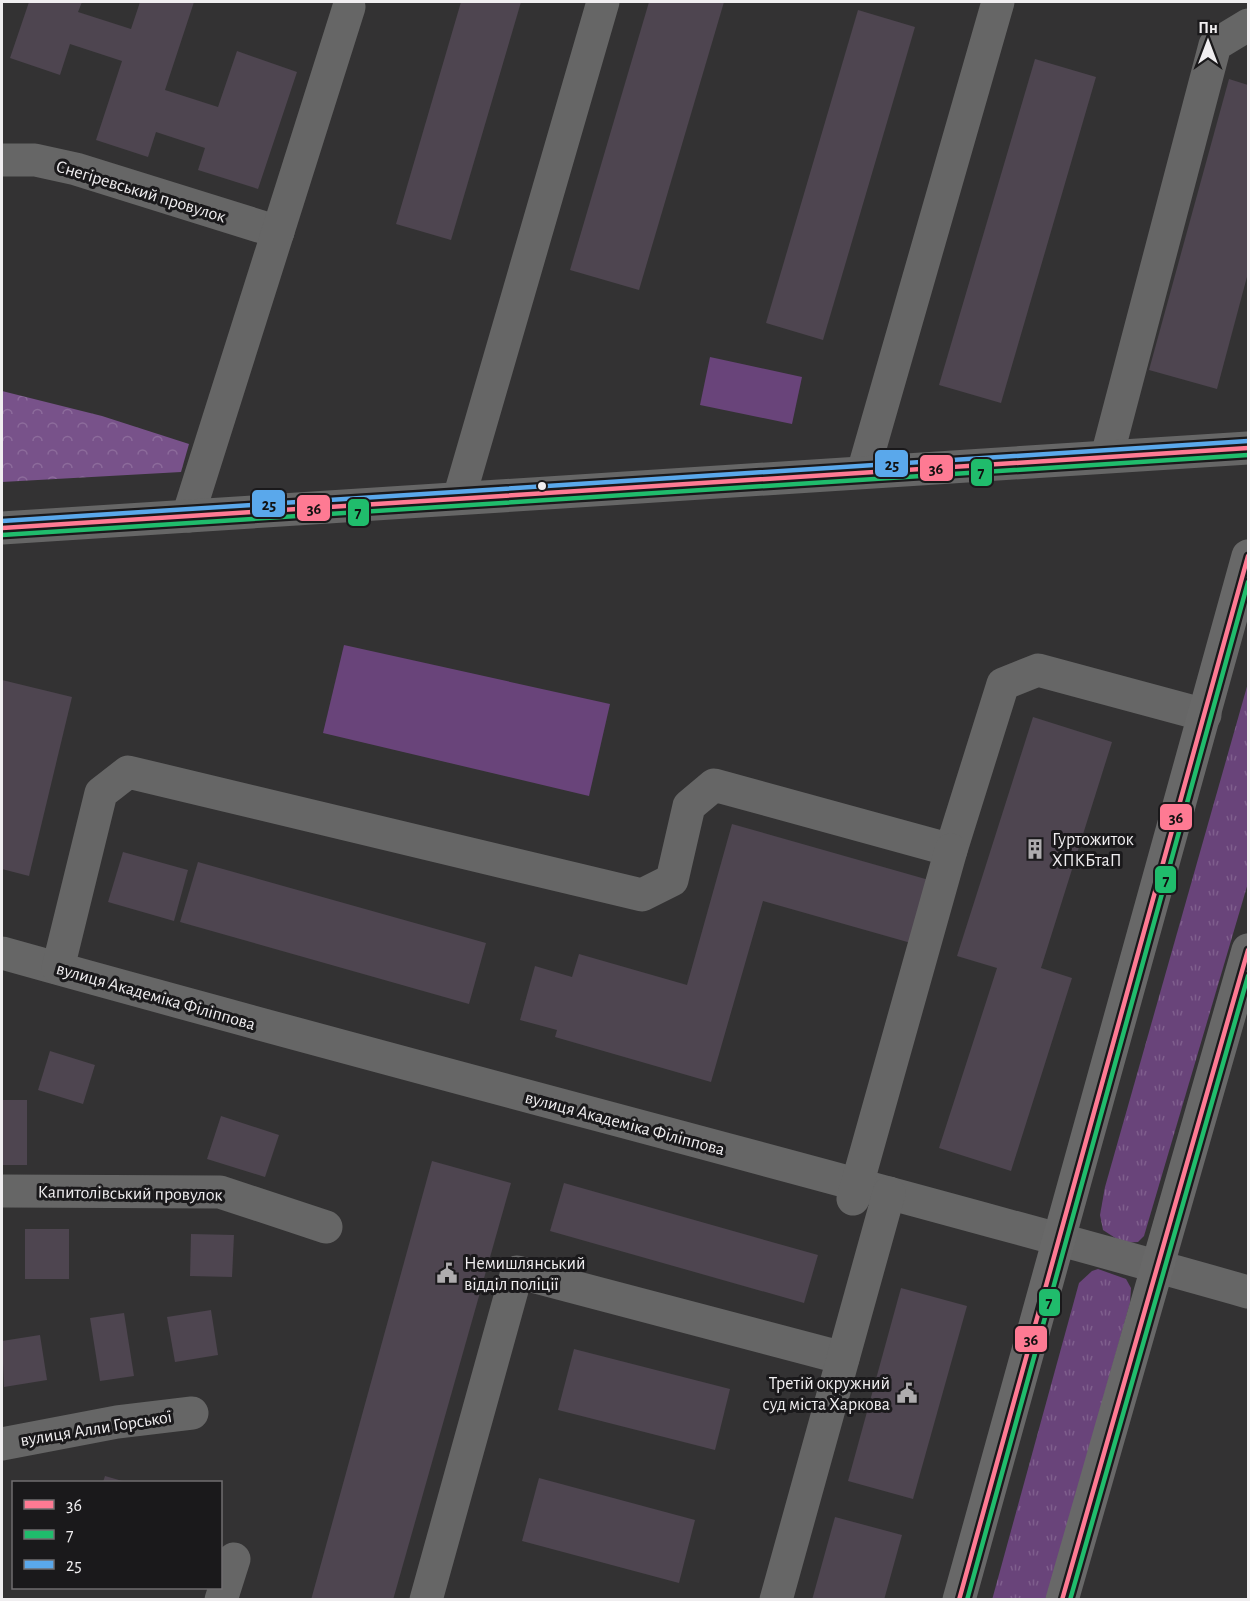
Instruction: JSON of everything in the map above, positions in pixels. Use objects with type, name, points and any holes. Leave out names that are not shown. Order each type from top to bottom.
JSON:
[{"type":"main road","points":[[959,1599],[1248,556]]},
{"type":"main road","points":[[1062,1599],[1248,950]]},
{"type":"street","points":[[459,498],[603,2]]},
{"type":"street","points":[[863,472],[998,2]]},
{"type":"street","points":[[188,516],[349,7]]},
{"type":"street","points":[[1107,456],[1215,45],[1248,25]]},
{"type":"street","name":"Снегіревський провулок","points":[[2,160],[35,160],[76,169],[278,232]]},
{"type":"street","points":[[2,528],[1248,448]]},
{"type":"street","points":[[855,1192],[951,850],[1003,684],[1038,670],[1205,715]]},
{"type":"street","points":[[58,968],[100,793],[128,772],[642,896],[672,880],[689,806],[714,785],[951,850]]},
{"type":"street","name":"вулиця Академіка Філіппова","points":[[2,953],[855,1192],[889,1193],[1059,1238],[1248,1292]]},
{"type":"street","name":"Капитолівський провулок","points":[[2,1191],[220,1192],[326,1227]]},
{"type":"street","points":[[776,1599],[889,1193]]},
{"type":"street","points":[[426,1599],[517,1272],[843,1358]]},
{"type":"street","name":"вулиця Алли Горської","points":[[2,1444],[117,1422],[192,1413]]},
{"type":"street","points":[[221,1599],[234,1559]]},
{"type":"green space","points":[[710,357],[802,377],[792,424],[700,405]]},
{"type":"green space","points":[[2,391],[102,416],[189,444],[181,472],[2,482]]},
{"type":"green space","points":[[344,645],[610,704],[589,796],[323,733]]},
{"type":"green space","points":[[1248,683],[1248,883],[1144,1236],[1138,1242],[1123,1243],[1103,1230],[1100,1215],[1105,1187]]},
{"type":"green space","points":[[1098,1269],[1126,1279],[1131,1288],[1130,1303],[1047,1599],[992,1600],[1079,1283],[1092,1271]]},
{"type":"building","points":[[29,2],[82,2],[78,12],[131,29],[140,2],[194,2],[165,90],[218,107],[237,51],[297,72],[258,189],[198,170],[205,148],[156,132],[148,157],[96,140],[122,61],[70,44],[60,75],[10,58]]},
{"type":"building","points":[[461,2],[521,2],[451,240],[396,224]]},
{"type":"building","points":[[649,2],[724,2],[639,290],[570,270]]},
{"type":"building","points":[[858,10],[915,27],[823,340],[766,323]]},
{"type":"building","points":[[1035,59],[1096,77],[1001,403],[939,385]]},
{"type":"building","points":[[1229,79],[1248,85],[1248,273],[1217,389],[1149,370]]},
{"type":"building","points":[[2,680],[72,697],[29,876],[2,869]]},
{"type":"building","name":"Гуртожиток ХПКБтаП","points":[[1033,717],[1112,742],[1041,968],[1072,978],[1011,1171],[939,1148],[997,968],[957,956]]},
{"type":"building","points":[[732,824],[929,880],[911,943],[763,901],[711,1082],[555,1037],[557,1030],[520,1020],[535,966],[572,977],[579,954],[687,985]]},
{"type":"building","points":[[123,852],[188,870],[174,921],[108,902]]},
{"type":"building","points":[[198,862],[486,943],[469,1004],[180,922]]},
{"type":"building","points":[[50,1051],[95,1065],[83,1104],[38,1090]]},
{"type":"building","points":[[2,1100],[27,1100],[27,1165],[2,1165]]},
{"type":"building","points":[[221,1116],[279,1135],[265,1177],[207,1159]]},
{"type":"building","points":[[432,1161],[511,1183],[393,1600],[311,1600]]},
{"type":"building","points":[[564,1183],[818,1255],[804,1303],[550,1231]]},
{"type":"building","points":[[25,1229],[69,1229],[69,1279],[25,1279]]},
{"type":"building","points":[[191,1234],[234,1235],[232,1277],[190,1276]]},
{"type":"building","name":"Третій окружний суд міста Харкова","points":[[901,1288],[967,1306],[913,1499],[848,1481]]},
{"type":"building","points":[[211,1310],[218,1355],[175,1362],[167,1317]]},
{"type":"building","points":[[124,1313],[134,1376],[100,1381],[90,1318]]},
{"type":"building","points":[[40,1335],[47,1380],[4,1387],[2,1341]]},
{"type":"building","points":[[574,1349],[730,1389],[715,1450],[558,1410]]},
{"type":"building","points":[[105,1476],[122,1481],[103,1481]]},
{"type":"building","points":[[539,1478],[695,1520],[679,1583],[522,1541]]},
{"type":"building","points":[[835,1517],[902,1535],[884,1600],[812,1600]]},
{"type":"transit line","name":"25","points":[[2,521],[1248,441]]},
{"type":"transit line","name":"36","points":[[2,528],[1248,448]]},
{"type":"transit line","name":"7","points":[[2,535],[1248,455]]},
{"type":"transit line","name":"36","points":[[959,1600],[1248,556]]},
{"type":"transit line","name":"7","points":[[967,1600],[1248,582]]},
{"type":"transit line","name":"36","points":[[1062,1600],[1248,950]]},
{"type":"transit line","name":"7","points":[[1070,1600],[1248,976]]},
{"type":"place","name":"Гуртожиток ХПКБтаП","points":[[1035,849]]},
{"type":"place","name":"Немишлянський відділ поліції","points":[[447,1273]]},
{"type":"place","name":"Третій окружний суд міста Харкова","points":[[907,1393]]}]
